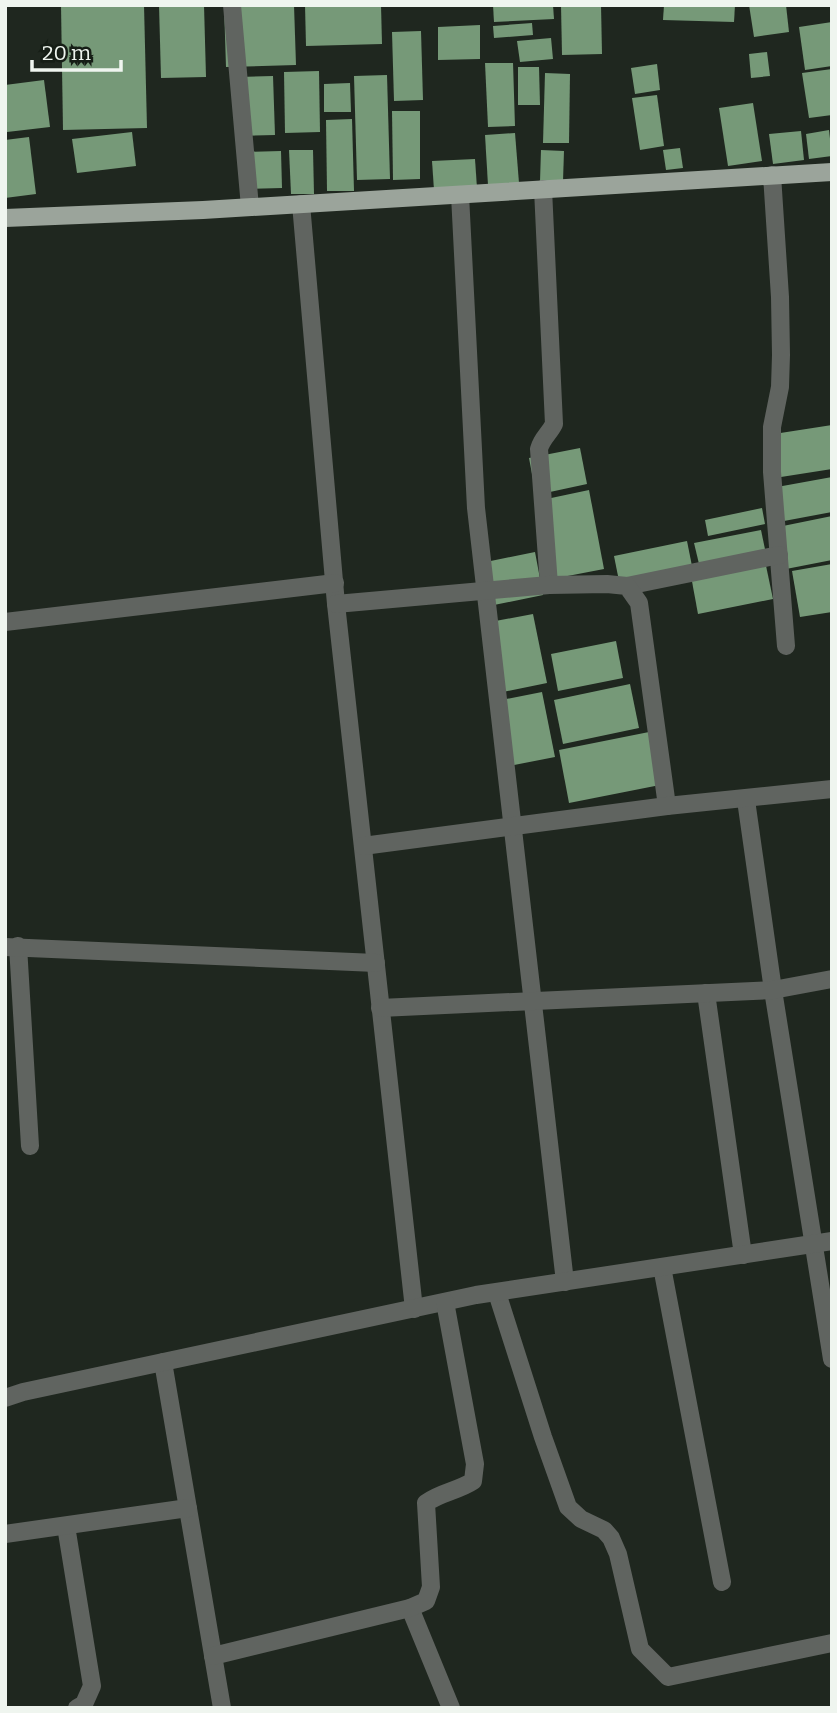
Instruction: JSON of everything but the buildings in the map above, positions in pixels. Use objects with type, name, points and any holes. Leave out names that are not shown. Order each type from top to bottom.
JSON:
[{"type":"main road","points":[[5,218],[250,207],[832,172]]},
{"type":"street","points":[[232,5],[250,207]]},
{"type":"street","points":[[772,175],[780,297],[780,387],[772,427],[772,472],[786,646]]},
{"type":"street","points":[[543,189],[554,424],[549,433],[541,439],[539,449],[549,585]]},
{"type":"street","points":[[460,195],[476,508],[565,1282]]},
{"type":"street","points":[[301,204],[336,604],[414,1309]]},
{"type":"street","points":[[336,604],[549,585],[628,586],[779,555]]},
{"type":"street","points":[[5,622],[334,583]]},
{"type":"street","points":[[628,586],[639,603],[667,806]]},
{"type":"street","points":[[363,846],[667,806],[747,800],[832,789]]},
{"type":"street","points":[[747,800],[773,990],[823,1243],[832,1359]]},
{"type":"street","points":[[30,1146],[12,947],[376,963]]},
{"type":"street","points":[[380,1008],[773,990],[832,979]]},
{"type":"street","points":[[706,993],[743,1255]]},
{"type":"street","points":[[5,1398],[444,1302],[823,1243]]},
{"type":"street","points":[[662,1267],[722,1582]]},
{"type":"street","points":[[497,1293],[568,1507],[581,1519],[604,1530],[618,1554],[640,1649],[668,1677],[832,1643]]},
{"type":"street","points":[[214,1656],[410,1608],[426,1601],[431,1587],[426,1503],[437,1495],[462,1489],[474,1480],[475,1464],[444,1302]]},
{"type":"street","points":[[163,1363],[222,1708]]},
{"type":"street","points":[[5,1534],[188,1508]]},
{"type":"street","points":[[66,1525],[92,1686],[84,1704],[77,1708]]},
{"type":"street","points":[[410,1608],[451,1708]]}]
